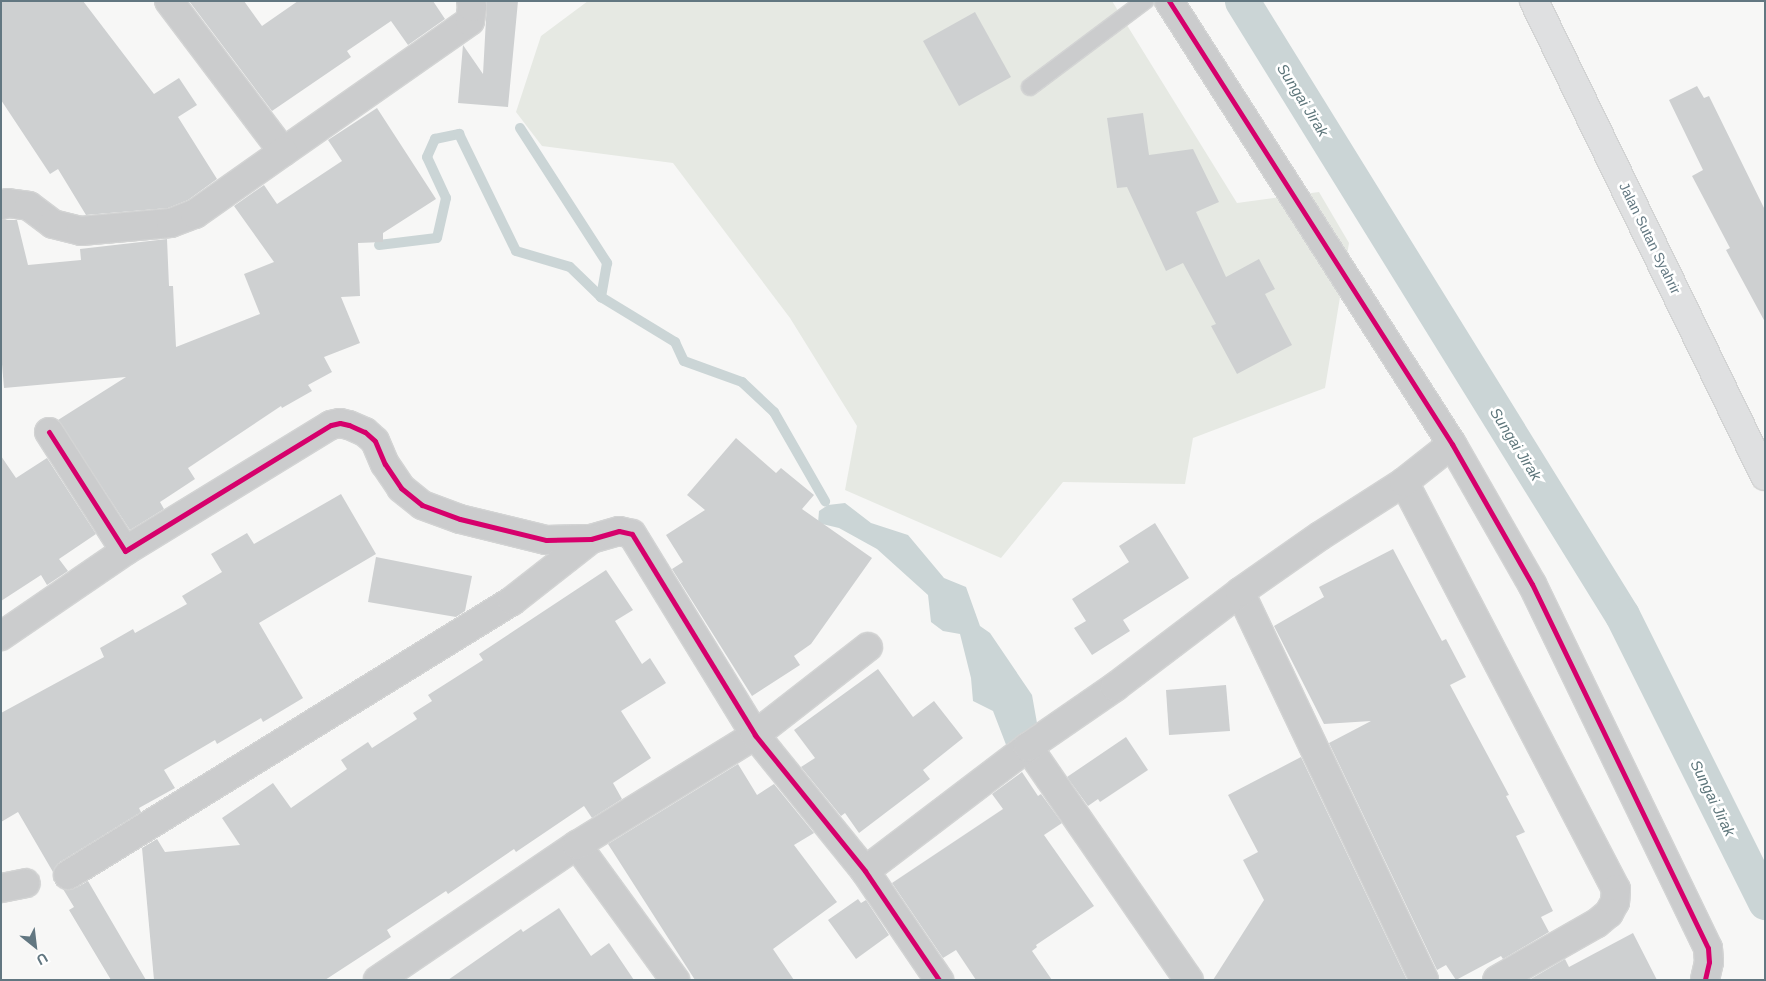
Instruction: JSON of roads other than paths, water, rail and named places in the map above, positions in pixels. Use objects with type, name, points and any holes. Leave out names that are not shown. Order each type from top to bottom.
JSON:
[{"type":"main road","name":"Jalan Sutan Syahrir","points":[[1534,1],[1765,476]]},
{"type":"street","points":[[170,1],[284,152]]},
{"type":"street","points":[[1,205],[30,206],[53,224],[81,231],[171,223],[196,214],[470,21],[472,7],[470,1]]},
{"type":"street","points":[[1169,1],[1452,444],[1532,584],[1696,921],[1709,956],[1705,980]]},
{"type":"street","points":[[1,636],[125,551],[331,425],[349,424],[365,432],[375,441],[385,464],[401,488],[422,504],[460,519],[546,540],[591,539],[619,531],[627,531],[632,534],[755,735],[865,872],[940,980]]},
{"type":"street","points":[[50,432],[125,551]]},
{"type":"street","points":[[865,872],[1028,747],[1115,687],[1240,592],[1320,536],[1404,482],[1452,444]]},
{"type":"street","points":[[1404,482],[1616,889],[1615,902],[1609,913],[1596,923],[1497,980]]},
{"type":"street","points":[[68,875],[512,601],[591,539]]},
{"type":"street","points":[[1240,592],[1424,980]]},
{"type":"street","points":[[378,980],[577,845],[755,735],[868,647]]},
{"type":"street","points":[[1028,747],[1189,980]]},
{"type":"street","points":[[577,845],[675,980]]},
{"type":"lane","points":[[1030,87],[1145,1]]},
{"type":"waterway","name":"Sungai Jirak","points":[[1242,1],[1622,615],[1765,902]]},
{"type":"waterway","points":[[520,128],[607,263],[601,297]]},
{"type":"waterway","points":[[379,245],[437,238],[446,198],[427,157],[435,139],[459,134],[516,251],[570,267],[601,297],[675,342],[684,361],[742,382],[774,412],[825,501]]}]
